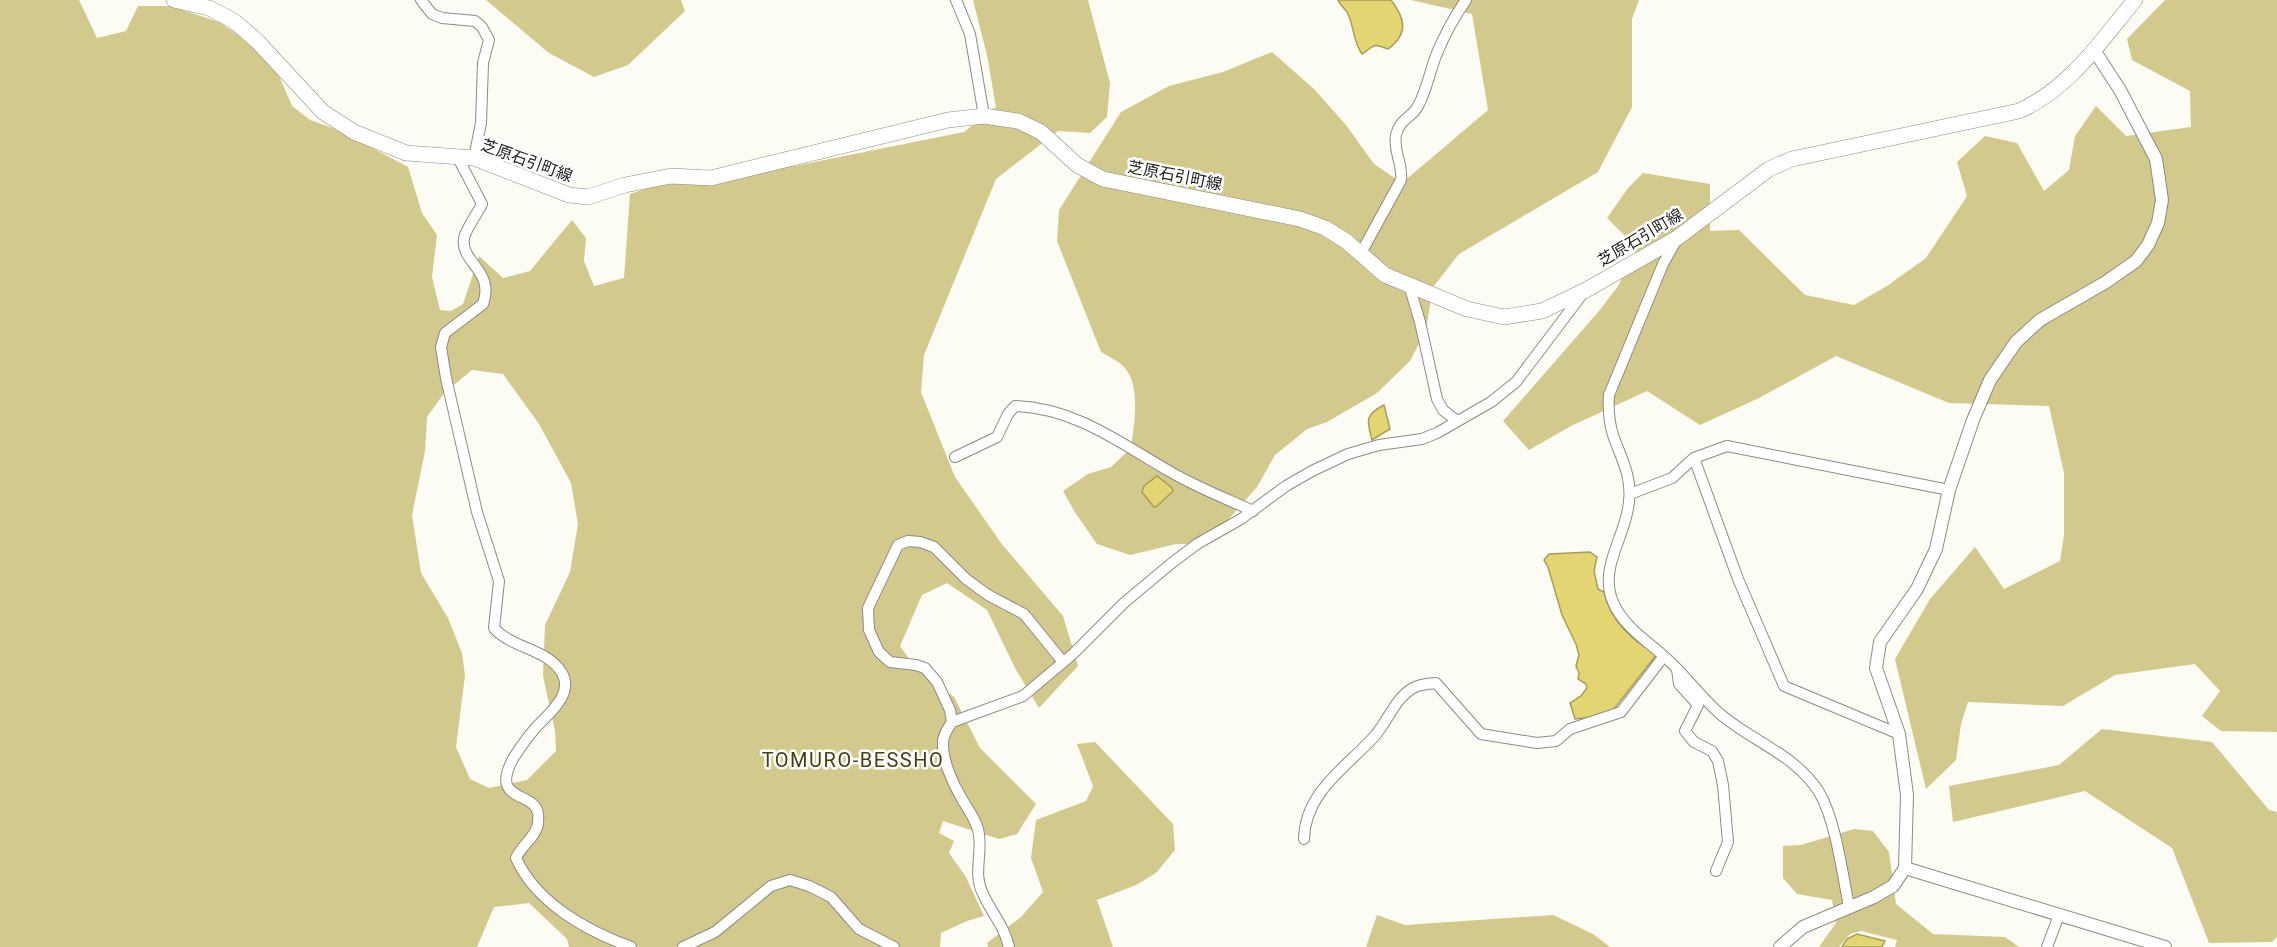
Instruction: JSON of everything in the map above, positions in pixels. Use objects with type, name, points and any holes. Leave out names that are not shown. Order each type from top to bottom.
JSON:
[{"type":"main road","name":"芝原石引町線","points":[[174,0],[209,8],[234,21],[258,42],[323,112],[354,132],[406,153],[474,158],[569,195],[588,197],[625,184],[671,176],[711,178],[948,120],[984,116],[1018,121],[1041,132],[1077,165],[1103,179],[1300,219],[1325,228],[1361,253],[1385,275],[1467,309],[1504,317],[1542,311],[1586,290],[1677,238],[1769,169],[1792,159],[2019,111],[2039,102],[2057,89],[2094,50],[2135,0]]},
{"type":"street","points":[[421,0],[432,14],[442,18],[475,21],[482,27],[489,40],[483,63],[481,123],[474,158]]},
{"type":"street","points":[[956,0],[970,34],[984,116]]},
{"type":"street","points":[[1361,253],[1401,180],[1402,169],[1396,151],[1396,136],[1400,123],[1418,108],[1436,55],[1453,19],[1466,0]]},
{"type":"street","points":[[1780,947],[1803,927],[1874,897],[1893,886],[1905,868],[1907,795],[1899,734],[1876,668],[1880,642],[1917,589],[1936,549],[1949,490],[1973,420],[1990,380],[2016,342],[2040,320],[2055,309],[2106,282],[2136,261],[2148,245],[2158,223],[2162,200],[2156,159],[2120,90],[2094,50]]},
{"type":"street","points":[[458,158],[482,204],[474,221],[464,234],[464,246],[480,270],[486,286],[486,297],[483,304],[445,333],[441,347],[477,512],[499,581],[494,628],[507,640],[552,661],[563,674],[565,684],[559,703],[533,730],[510,767],[507,782],[509,789],[520,798],[533,803],[538,810],[538,826],[520,848],[516,858],[522,871],[538,890],[565,913],[584,927],[631,947]]},
{"type":"street","points":[[1677,238],[1663,264],[1609,395],[1608,412],[1613,435],[1627,470],[1630,494],[1621,535],[1609,569],[1612,601],[1637,634],[1664,656],[1720,715],[1782,754],[1818,791],[1837,846],[1849,906]]},
{"type":"street","points":[[1409,285],[1420,322],[1437,399],[1443,410],[1457,421]]},
{"type":"street","points":[[1009,947],[999,920],[982,894],[978,879],[980,835],[970,810],[948,770],[943,743],[952,722],[1023,696],[1073,654],[1125,602],[1173,562],[1303,476],[1348,454],[1379,445],[1422,439],[1491,402],[1516,382],[1586,290]]},
{"type":"street","points":[[955,457],[997,437],[1008,414],[1015,406],[1049,409],[1106,433],[1169,471],[1252,511]]},
{"type":"street","points":[[1630,494],[1672,478],[1694,458],[1727,446],[1949,490]]},
{"type":"street","points":[[1694,458],[1738,579],[1784,686],[1899,734]]},
{"type":"street","points":[[952,722],[950,710],[937,682],[925,668],[890,662],[879,652],[869,630],[868,608],[898,545],[908,541],[934,547],[966,579],[988,595],[1024,614],[1062,662]]},
{"type":"street","points":[[1304,839],[1304,830],[1314,801],[1324,787],[1373,737],[1387,719],[1396,702],[1414,687],[1436,683],[1481,734],[1537,742],[1556,741],[1570,729],[1621,712],[1664,656]]},
{"type":"street","points":[[1677,669],[1679,684],[1698,705],[1685,731],[1694,742],[1712,751],[1718,761],[1723,784],[1728,842],[1716,871]]},
{"type":"street","points":[[1905,868],[2165,947]]},
{"type":"street","points":[[683,947],[715,932],[776,883],[790,880],[831,897],[859,930],[894,947]]},
{"type":"street","points":[[2047,947],[2059,915]]},
{"type":"shaded area","points":[[0,0],[79,0],[97,38],[126,31],[138,6],[170,6],[219,22],[254,45],[280,78],[292,106],[310,120],[338,130],[408,167],[422,213],[437,235],[432,277],[440,310],[451,311],[463,304],[479,256],[503,278],[530,271],[572,220],[586,238],[584,261],[594,286],[624,278],[630,194],[699,171],[795,166],[964,132],[996,107],[987,55],[973,0],[1088,0],[1110,83],[1107,117],[1090,133],[1058,131],[996,179],[924,355],[921,392],[955,477],[1001,543],[1063,616],[1078,666],[1039,708],[1015,668],[987,610],[947,583],[922,595],[900,646],[917,670],[954,697],[980,748],[1036,804],[1017,834],[999,839],[943,821],[939,833],[954,841],[949,853],[966,877],[984,916],[941,933],[940,947],[569,947],[567,939],[529,903],[494,907],[477,947],[0,947]],"holes":[[[472,370],[503,374],[539,424],[571,483],[578,524],[570,572],[545,625],[543,676],[555,731],[556,751],[527,780],[489,788],[470,779],[456,747],[465,675],[462,653],[448,618],[421,573],[412,515],[425,451],[427,417],[445,392]]]},
{"type":"shaded area","points":[[486,0],[681,0],[685,11],[628,65],[594,77],[549,53]]},
{"type":"shaded area","points":[[1338,0],[1391,0],[1402,19],[1403,26],[1399,38],[1388,49],[1376,45],[1362,54],[1347,12]]},
{"type":"shaded area","points":[[1411,0],[1639,0],[1632,19],[1632,107],[1598,172],[1459,254],[1433,287],[1426,330],[1410,361],[1377,393],[1327,422],[1307,429],[1275,455],[1257,487],[1228,520],[1197,544],[1176,544],[1130,555],[1097,544],[1063,491],[1088,474],[1111,467],[1131,448],[1135,396],[1130,376],[1125,368],[1101,352],[1057,241],[1059,210],[1121,112],[1169,86],[1223,72],[1272,52],[1314,89],[1346,125],[1374,164],[1402,183],[1488,110],[1472,14]]},
{"type":"shaded area","points":[[2165,0],[2277,0],[2277,732],[2221,731],[2202,716],[2220,691],[2195,664],[2115,675],[2063,706],[1968,702],[1961,724],[1956,760],[1926,789],[1895,659],[1930,599],[1975,547],[2004,589],[2060,561],[2064,535],[2064,473],[2049,406],[1949,403],[1836,356],[1759,398],[1700,425],[1647,391],[1571,426],[1529,450],[1503,421],[1618,286],[1637,248],[1607,218],[1628,188],[1643,173],[1710,184],[1710,231],[1739,230],[1805,295],[1854,305],[1887,286],[1926,258],[1967,196],[1957,162],[1985,136],[2017,143],[2044,191],[2069,170],[2075,136],[2096,106],[2126,136],[2191,127],[2190,91],[2132,60],[2127,39]]},
{"type":"shaded area","points":[[1384,405],[1390,429],[1372,440],[1368,423],[1370,415]]},
{"type":"shaded area","points":[[1157,476],[1173,491],[1154,507],[1142,492],[1144,486]]},
{"type":"shaded area","points":[[1590,552],[1597,557],[1594,571],[1598,589],[1604,592],[1611,612],[1631,636],[1657,654],[1614,709],[1595,717],[1575,719],[1570,703],[1581,696],[1587,688],[1586,684],[1578,679],[1579,673],[1576,666],[1579,655],[1576,644],[1562,615],[1544,560],[1549,554]]},
{"type":"shaded area","points":[[2102,729],[2212,742],[2269,810],[2277,812],[2277,937],[2272,942],[2209,943],[2172,848],[2085,791],[1953,822],[1949,786],[2059,765]]},
{"type":"shaded area","points":[[1095,742],[1173,824],[1175,850],[1156,873],[1136,885],[1097,900],[1113,947],[988,947],[987,943],[1021,917],[1043,892],[1031,858],[1036,820],[1086,801],[1093,786],[1077,744]]},
{"type":"shaded area","points":[[1854,829],[1873,831],[1889,852],[1896,904],[1933,934],[2005,937],[2019,947],[1895,947],[1897,940],[1861,931],[1850,934],[1839,947],[1819,947],[1836,923],[1832,900],[1797,894],[1783,878],[1783,846],[1801,845]]},
{"type":"shaded area","points":[[1377,915],[1405,925],[1553,915],[1593,934],[1610,947],[1366,947]]},
{"type":"shaded area","points":[[1857,934],[1885,941],[1882,947],[1842,947],[1847,939]]},
{"type":"district","name":"TOMURO-BESSHO","points":[[853,760]]}]
